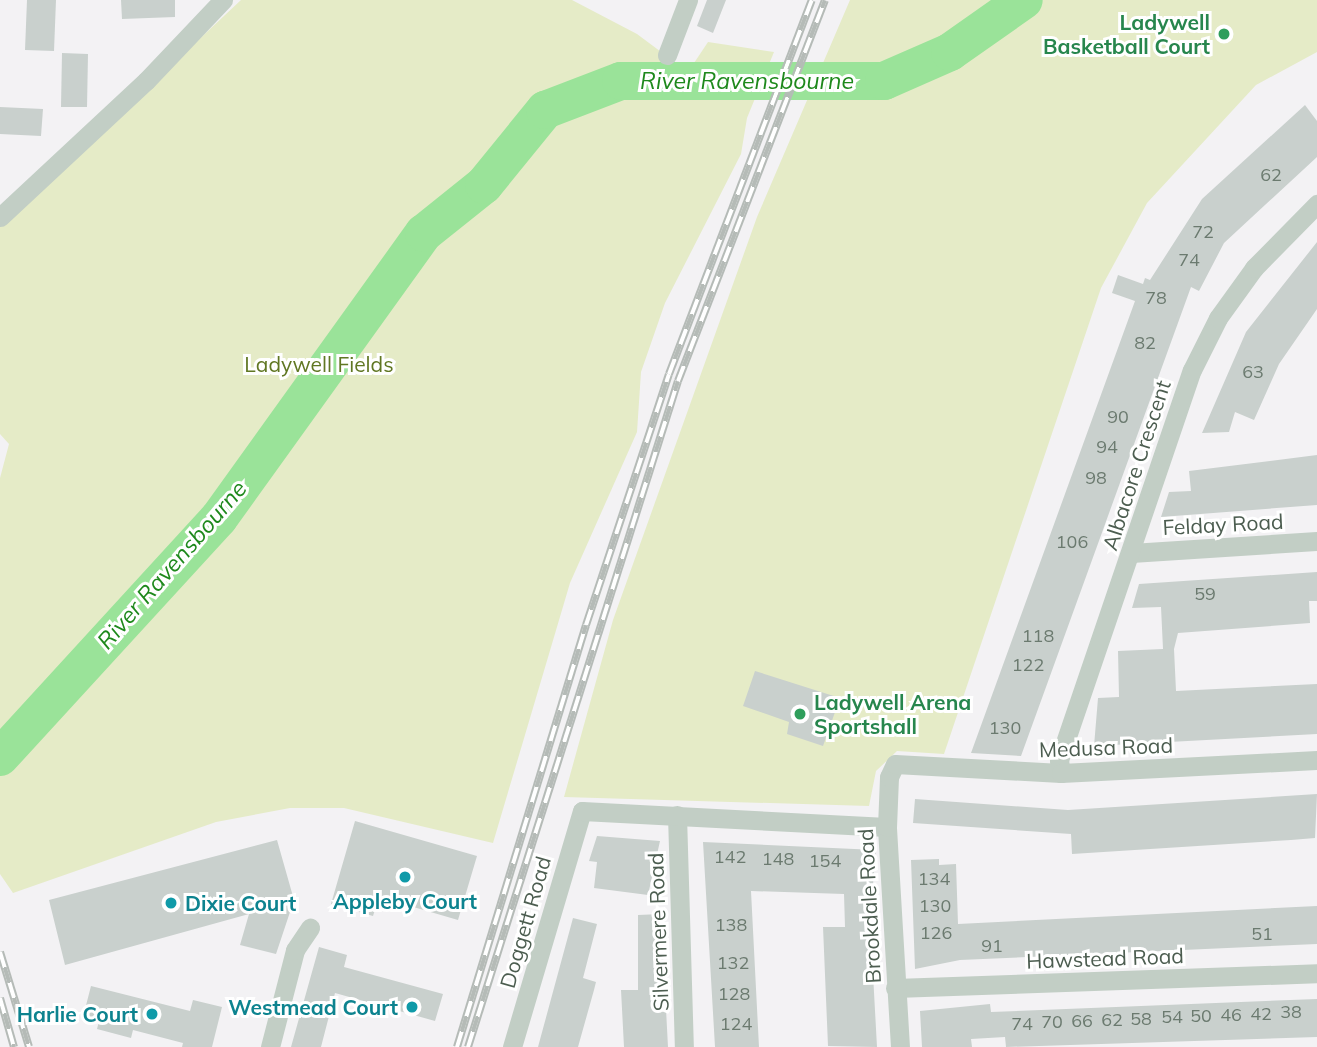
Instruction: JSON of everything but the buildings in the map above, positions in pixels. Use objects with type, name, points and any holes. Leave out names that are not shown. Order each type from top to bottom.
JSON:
[{"type":"street","points":[[0,217],[146,81],[182,37],[223,0]]},
{"type":"street","points":[[667,55],[688,0]]},
{"type":"street","name":"Albacore Crescent","points":[[1061,774],[1059,760],[1192,370],[1218,318],[1254,268],[1317,204]]},
{"type":"street","name":"Felday Road","points":[[1131,553],[1317,541]]},
{"type":"street","name":"Medusa Road","points":[[895,764],[1061,774],[1317,760]]},
{"type":"street","name":"Brookdale Road","points":[[895,764],[889,777],[887,827],[900,1047]]},
{"type":"street","name":"Doggett Road","points":[[512,1047],[582,811],[677,816]]},
{"type":"street","points":[[677,816],[887,827]]},
{"type":"street","name":"Silvermere Road","points":[[677,816],[684,1047]]},
{"type":"street","points":[[270,1047],[295,950],[310,928]]},
{"type":"street","name":"Hawstead Road","points":[[895,988],[1317,973]]},
{"type":"green space","name":"Ladywell Fields","points":[[241,0],[572,0],[637,34],[688,72],[708,42],[774,52],[747,118],[741,154],[665,303],[641,372],[637,432],[570,583],[493,843],[344,808],[290,808],[216,822],[13,893],[0,874],[0,478],[9,444],[0,434],[0,226]]},
{"type":"green space","points":[[850,0],[1317,0],[1317,52],[1256,85],[1147,203],[1101,288],[944,754],[897,751],[876,771],[869,806],[564,797],[613,620],[757,217]]},
{"type":"waterway","name":"River Ravensbourne","points":[[0,757],[219,518],[424,233],[484,185],[545,110],[621,81],[884,81],[950,52],[1024,0]]},
{"type":"railway","points":[[457,1047],[586,625],[669,374],[812,0]]},
{"type":"railway","points":[[468,1047],[678,381],[825,0]]},
{"type":"railway","points":[[0,952],[29,1047]]},
{"type":"railway","points":[[0,998],[14,1047]]},
{"type":"place","name":"Ladywell Basketball Court","points":[[1224,34]]},
{"type":"place","name":"Ladywell Arena Sportshall","points":[[800,714]]},
{"type":"place","name":"Appleby Court","points":[[405,877]]},
{"type":"place","name":"Dixie Court","points":[[171,903]]},
{"type":"place","name":"Westmead Court","points":[[412,1007]]},
{"type":"place","name":"Harlie Court","points":[[152,1014]]}]
